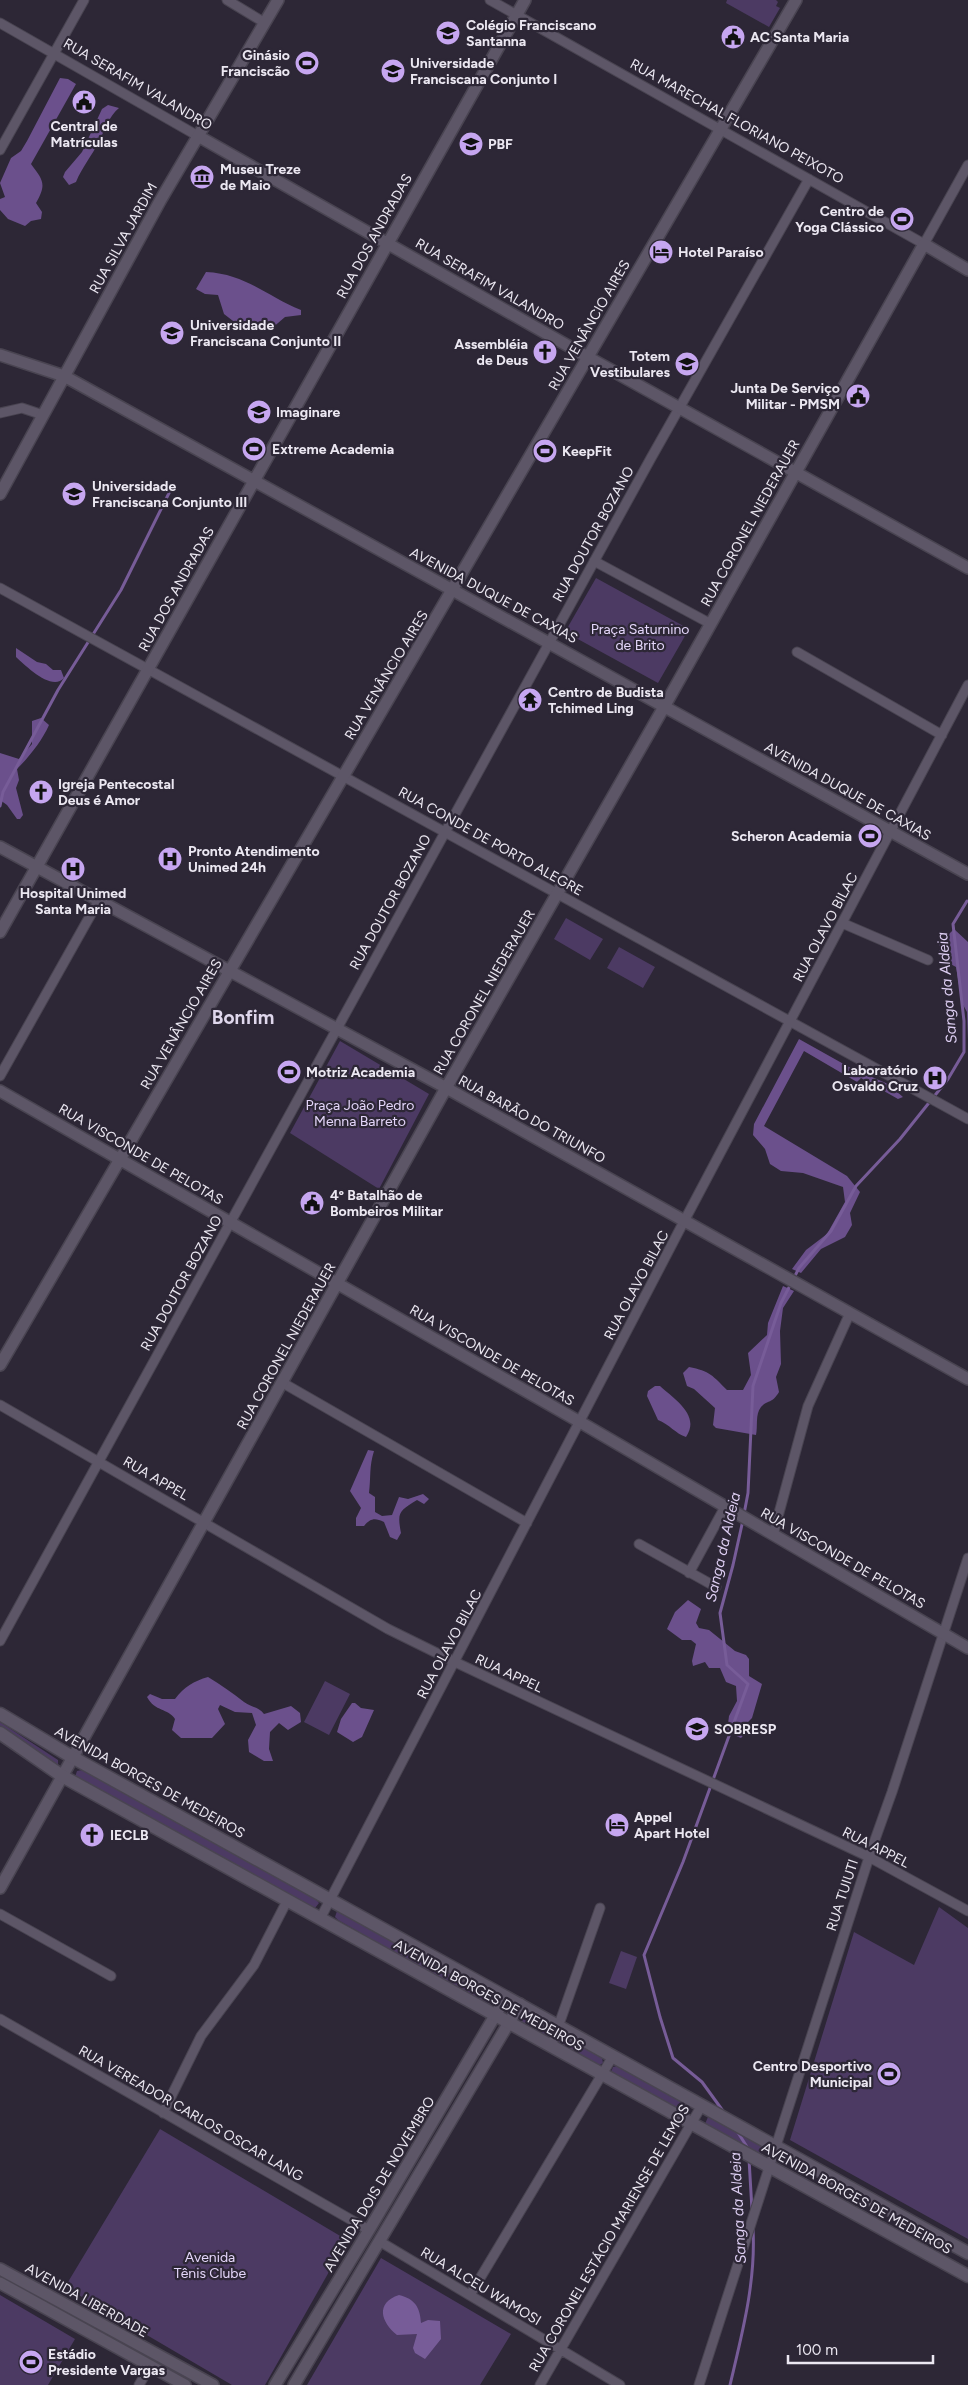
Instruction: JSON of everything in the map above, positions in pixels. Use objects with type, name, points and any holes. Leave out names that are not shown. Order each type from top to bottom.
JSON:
[{"type":"main road","name":"AVENIDA BORGES DE MEDEIROS","points":[[0,1714],[72,1757],[702,2105],[847,2210],[968,2276]]},
{"type":"main road","name":"AVENIDA BORGES DE MEDEIROS","points":[[0,1733],[62,1776],[691,2124],[856,2191],[968,2253]]},
{"type":"main road","points":[[847,2210],[856,2191]]},
{"type":"street","points":[[0,150],[84,0]]},
{"type":"street","points":[[227,0],[265,23]]},
{"type":"street","name":"RUA SILVA JARDIM","points":[[0,494],[198,136],[278,0]]},
{"type":"street","name":"RUA MARECHAL FLORIANO PEIXOTO","points":[[490,0],[968,270]]},
{"type":"street","name":"RUA DOS ANDRADAS","points":[[0,932],[525,0]]},
{"type":"street","name":"RUA VENÂNCIO AIRES","points":[[0,1364],[454,590],[796,0]]},
{"type":"street","name":"RUA SERAFIM VALANDRO","points":[[0,24],[588,357],[968,568]]},
{"type":"street","points":[[924,244],[968,165]]},
{"type":"street","name":"RUA DOUTOR BOZANO","points":[[0,1641],[679,407],[809,179]]},
{"type":"street","name":"RUA CORONEL NIEDERAUER","points":[[62,1776],[446,1088],[664,707],[924,244]]},
{"type":"street","name":"AVENIDA DUQUE DE CAXIAS","points":[[0,354],[64,376],[253,482],[549,642],[968,874]]},
{"type":"street","points":[[0,413],[22,408],[44,415]]},
{"type":"street","points":[[594,561],[710,624]]},
{"type":"street","name":"RUA CONDE DE PORTO ALEGRE","points":[[0,588],[968,1119]]},
{"type":"street","points":[[797,652],[942,734]]},
{"type":"street","name":"RUA OLAVO BILAC","points":[[320,1920],[685,1221],[968,685]]},
{"type":"street","name":"RUA BARÃO DO TRIUNFO","points":[[0,847],[337,1028],[968,1379]]},
{"type":"street","points":[[0,1076],[99,900]]},
{"type":"street","points":[[842,923],[928,960]]},
{"type":"street","name":"RUA VISCONDE DE PELOTAS","points":[[0,1091],[580,1422],[968,1648]]},
{"type":"street","points":[[773,1535],[808,1406],[850,1313]]},
{"type":"street","points":[[282,1383],[527,1523]]},
{"type":"street","name":"RUA APPEL","points":[[0,1405],[388,1628],[455,1662],[869,1857],[968,1911]]},
{"type":"street","points":[[689,1573],[725,1507]]},
{"type":"street","points":[[639,1544],[716,1587]]},
{"type":"street","name":"RUA TUIUTI","points":[[699,2385],[869,1857],[968,1558]]},
{"type":"street","points":[[0,1888],[62,1776]]},
{"type":"street","points":[[163,2113],[201,2036],[254,1965],[287,1901]]},
{"type":"street","points":[[551,2047],[600,1908]]},
{"type":"street","points":[[0,1914],[110,1976]]},
{"type":"street","name":"AVENIDA DOIS DE NOVEMBRO","points":[[275,2385],[506,1997]]},
{"type":"street","name":"AVENIDA DOIS DE NOVEMBRO","points":[[294,2385],[520,2004]]},
{"type":"street","name":"RUA VEREADOR CARLOS OSCAR LANG","points":[[0,2019],[369,2230]]},
{"type":"street","points":[[470,2295],[614,2056]]},
{"type":"street","name":"RUA CORONEL ESTÁCIO MARIENSE DE LEMOS","points":[[540,2385],[702,2105]]},
{"type":"street","points":[[369,2230],[379,2241]]},
{"type":"street","name":"RUA ALCEU WAMOSI","points":[[379,2241],[620,2385]]},
{"type":"street","name":"AVENIDA LIBERDADE","points":[[0,2269],[213,2385]]},
{"type":"street","name":"AVENIDA LIBERDADE","points":[[0,2283],[185,2385]]},
{"type":"street","points":[[139,2385],[150,2366]]},
{"type":"green space","points":[[727,0],[776,0],[778,2],[776,6],[780,8],[769,27],[726,3]]},
{"type":"green space","name":"Praça Saturnino de Brito","points":[[596,578],[689,629],[658,683],[565,632]]},
{"type":"green space","points":[[566,918],[603,939],[590,960],[554,939]]},
{"type":"green space","points":[[619,947],[655,967],[643,988],[607,968]]},
{"type":"green space","name":"Praça João Pedro Menna Barreto","points":[[340,1041],[429,1094],[379,1189],[290,1133]]},
{"type":"green space","points":[[325,1681],[350,1694],[329,1735],[304,1722]]},
{"type":"green space","points":[[0,1722],[58,1760],[58,1765],[0,1727]]},
{"type":"green space","points":[[82,1770],[315,1898],[319,1903],[315,1908],[311,1907],[75,1777],[77,1771]]},
{"type":"green space","name":"Centro Desportivo Municipal","points":[[939,1907],[968,1928],[968,2239],[790,2140],[854,1932],[914,1965]]},
{"type":"green space","points":[[343,1910],[491,1997],[492,2000],[488,2005],[484,2004],[338,1920],[335,1917],[337,1911]]},
{"type":"green space","points":[[621,1951],[637,1957],[626,1989],[609,1983]]},
{"type":"green space","points":[[522,2013],[551,2030],[553,2032],[550,2038],[518,2021],[517,2019]]},
{"type":"green space","points":[[564,2037],[602,2058],[603,2063],[598,2066],[560,2046],[558,2039]]},
{"type":"green space","points":[[617,2066],[688,2104],[688,2111],[686,2113],[611,2072],[613,2067]]},
{"type":"green space","points":[[708,2117],[765,2147],[765,2151],[759,2153],[705,2124]]},
{"type":"green space","name":"Avenida Tênis Clube","points":[[160,2129],[347,2240],[265,2385],[232,2385],[65,2287]]},
{"type":"green space","points":[[381,2258],[511,2334],[480,2385],[307,2385]]},
{"type":"green space","name":"Estádio Presidente Vargas","points":[[0,2295],[75,2339],[48,2385],[0,2385]]},
{"type":"shaded area","points":[[60,78],[68,79],[76,84],[31,164],[42,182],[42,191],[36,203],[42,212],[41,219],[31,221],[25,226],[8,219],[0,210],[0,199],[5,197],[0,183],[11,158],[21,151]]},
{"type":"shaded area","points":[[108,105],[119,108],[110,119],[76,182],[69,185],[63,177],[65,172],[82,152],[102,109]]},
{"type":"shaded area","points":[[206,272],[244,281],[301,310],[301,315],[285,317],[271,329],[264,321],[253,330],[246,331],[224,314],[218,295],[205,294],[196,289]]},
{"type":"shaded area","points":[[16,648],[37,662],[46,664],[53,670],[61,670],[64,678],[53,682],[39,676],[16,657]]},
{"type":"shaded area","points":[[41,718],[49,725],[35,748],[17,769],[19,780],[16,788],[23,815],[20,819],[17,819],[7,805],[0,800],[0,753],[19,759],[32,744],[32,721]]},
{"type":"shaded area","points":[[954,929],[968,942],[968,1040],[967,1012],[962,1003],[956,967],[943,960],[939,955],[939,944]]},
{"type":"shaded area","points":[[799,1039],[849,1067],[888,1084],[903,1097],[898,1099],[861,1078],[857,1082],[804,1051],[764,1126],[847,1176],[860,1192],[850,1213],[852,1225],[845,1237],[821,1249],[801,1273],[792,1269],[806,1250],[827,1234],[845,1202],[843,1187],[803,1173],[781,1171],[770,1164],[765,1149],[753,1135],[754,1124]]},
{"type":"shaded area","points":[[783,1286],[794,1291],[783,1308],[780,1331],[781,1364],[776,1377],[779,1392],[759,1410],[756,1435],[716,1428],[713,1425],[715,1408],[694,1389],[687,1386],[683,1373],[689,1367],[702,1370],[711,1375],[727,1390],[743,1390],[751,1375],[748,1353],[767,1335],[768,1323]]},
{"type":"shaded area","points":[[655,1386],[660,1386],[684,1408],[690,1422],[690,1429],[686,1437],[658,1420],[647,1396],[648,1391]]},
{"type":"shaded area","points":[[368,1450],[374,1451],[369,1493],[375,1497],[375,1512],[382,1516],[392,1515],[399,1497],[408,1499],[423,1494],[429,1499],[424,1504],[417,1500],[403,1510],[399,1521],[401,1533],[397,1540],[390,1537],[384,1522],[376,1519],[369,1521],[364,1526],[356,1526],[356,1518],[361,1508],[350,1491]]},
{"type":"shaded area","points":[[688,1600],[701,1609],[696,1623],[699,1628],[709,1630],[735,1651],[746,1655],[749,1659],[749,1676],[762,1684],[752,1718],[745,1725],[749,1729],[741,1738],[727,1732],[729,1716],[737,1701],[736,1686],[726,1682],[720,1668],[709,1668],[705,1662],[693,1666],[692,1661],[696,1644],[691,1640],[682,1640],[667,1629],[675,1612]]},
{"type":"shaded area","points":[[208,1677],[264,1714],[291,1706],[300,1713],[301,1722],[288,1730],[279,1723],[270,1732],[269,1749],[273,1761],[264,1761],[249,1752],[248,1740],[256,1725],[252,1713],[235,1712],[220,1705],[218,1709],[225,1724],[212,1738],[181,1738],[172,1730],[175,1719],[169,1713],[150,1702],[147,1697],[150,1694],[162,1699],[175,1699],[190,1685]]},
{"type":"shaded area","points":[[352,1703],[361,1708],[374,1710],[362,1737],[353,1742],[337,1732],[341,1719]]},
{"type":"shaded area","points":[[399,2295],[416,2304],[421,2323],[428,2320],[440,2321],[441,2339],[425,2359],[415,2353],[413,2348],[417,2334],[397,2335],[384,2319],[383,2313],[386,2303],[391,2298]]},
{"type":"waterway","points":[[0,806],[3,792],[58,690],[121,590],[170,491]]},
{"type":"waterway","name":"Sanga da Aldeia","points":[[744,1514],[748,1493],[753,1386],[781,1303],[799,1268],[831,1231],[856,1186],[900,1139],[948,1079],[964,1052],[964,1021],[953,924],[967,901]]},
{"type":"waterway","name":"Sanga da Aldeia","points":[[723,2111],[702,2082],[673,2058],[644,1955],[683,1862],[748,1684],[727,1665],[720,1613],[743,1520]]},
{"type":"waterway","name":"Sanga da Aldeia","points":[[737,2131],[749,2150]]},
{"type":"waterway","name":"Sanga da Aldeia","points":[[749,2159],[752,2210]]},
{"type":"waterway","name":"Sanga da Aldeia","points":[[730,2385],[750,2288],[753,2229]]},
{"type":"place","name":"Colégio Franciscano Santanna","points":[[448,33]]},
{"type":"place","name":"AC Santa Maria","points":[[733,37]]},
{"type":"place","name":"Ginásio Franciscão","points":[[307,63]]},
{"type":"place","name":"Universidade Franciscana Conjunto I","points":[[393,71]]},
{"type":"place","name":"Central de Matrículas","points":[[84,102]]},
{"type":"place","name":"PBF","points":[[471,144]]},
{"type":"place","name":"Museu Treze de Maio","points":[[202,177]]},
{"type":"place","name":"Centro de Yoga Clássico","points":[[902,219]]},
{"type":"place","name":"Hotel Paraíso","points":[[661,252]]},
{"type":"place","name":"Universidade Franciscana Conjunto II","points":[[172,333]]},
{"type":"place","name":"Assembléia de Deus","points":[[545,352]]},
{"type":"place","name":"Totem Vestibulares","points":[[687,364]]},
{"type":"place","name":"Junta De Serviço Militar - PMSM","points":[[858,396]]},
{"type":"place","name":"Imaginare","points":[[259,412]]},
{"type":"place","name":"Extreme Academia","points":[[254,449]]},
{"type":"place","name":"KeepFit","points":[[545,451]]},
{"type":"place","name":"Universidade Franciscana Conjunto III","points":[[74,494]]},
{"type":"place","name":"Centro de Budista Tchimed Ling","points":[[530,700]]},
{"type":"place","name":"Igreja Pentecostal Deus é Amor","points":[[41,792]]},
{"type":"place","name":"Scheron Academia","points":[[870,836]]},
{"type":"place","name":"Pronto Atendimento Unimed 24h","points":[[170,859]]},
{"type":"place","name":"Hospital Unimed Santa Maria","points":[[73,869]]},
{"type":"place","name":"Motriz Academia","points":[[289,1072]]},
{"type":"place","name":"Laboratório Osvaldo Cruz","points":[[935,1078]]},
{"type":"place","name":"4º Batalhão de Bombeiros Militar","points":[[312,1203]]},
{"type":"place","name":"SOBRESP","points":[[697,1729]]},
{"type":"place","name":"Appel Apart Hotel","points":[[617,1825]]},
{"type":"place","name":"IECLB","points":[[92,1835]]},
{"type":"place","name":"Centro Desportivo Municipal","points":[[889,2074]]},
{"type":"place","name":"Estádio Presidente Vargas","points":[[31,2362]]},
{"type":"district","name":"Bonfim","points":[[243,1017]]}]
